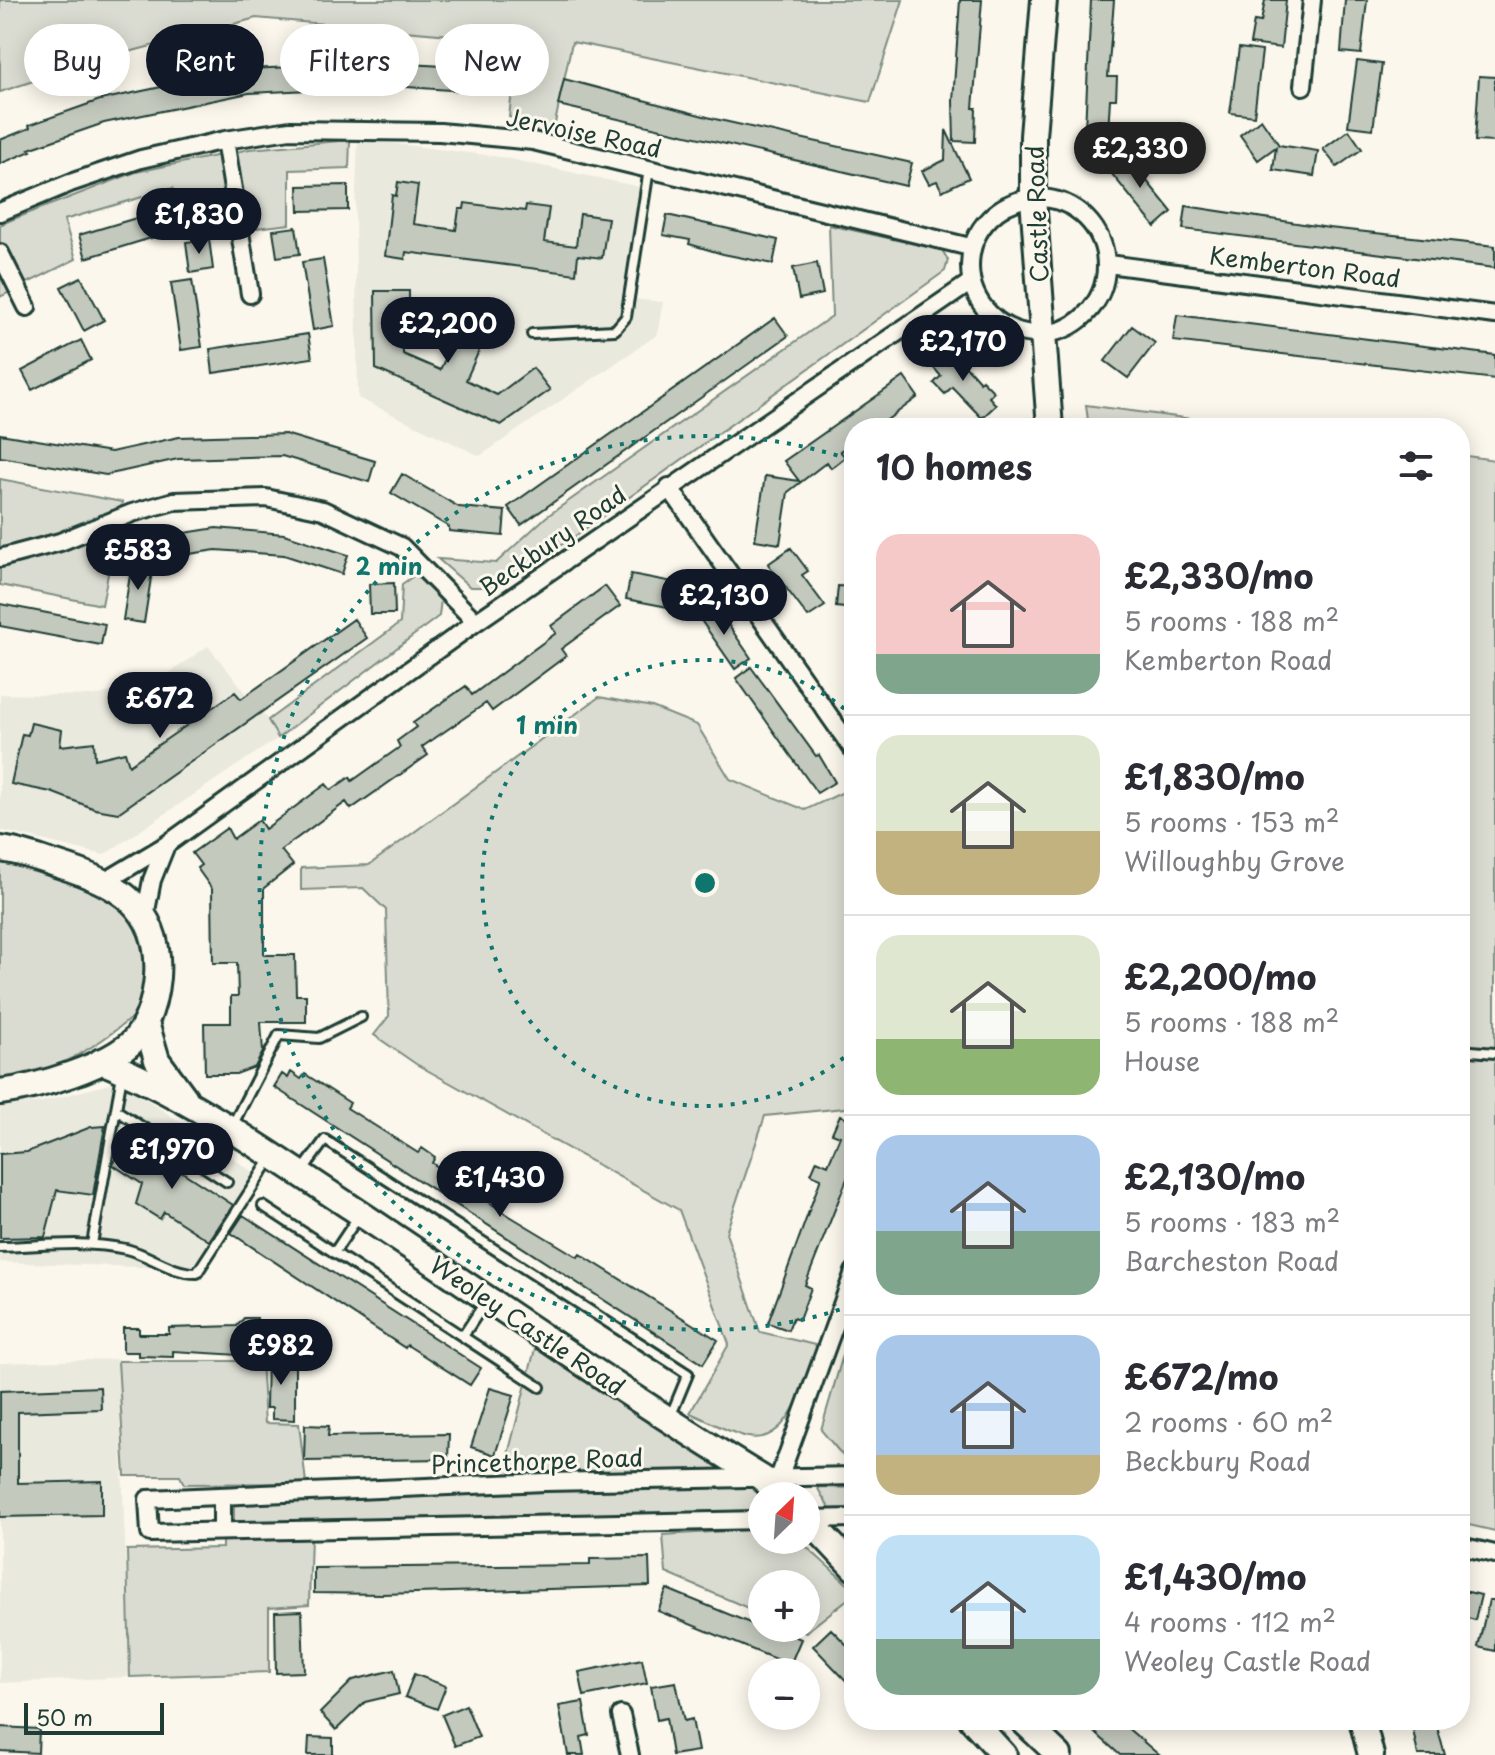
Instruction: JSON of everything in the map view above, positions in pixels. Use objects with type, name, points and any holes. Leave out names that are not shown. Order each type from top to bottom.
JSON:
[{"type":"street","name":"Castle Road","points":[[1044,0],[1033,136],[1033,198],[1049,418]]},
{"type":"street","points":[[1303,86],[1312,0]]},
{"type":"street","name":"Jervoise Road","points":[[0,212],[70,183],[141,159],[225,140],[290,130],[440,132],[533,141],[970,247]]},
{"type":"street","points":[[225,140],[250,294]]},
{"type":"street","points":[[1022,198],[1064,201],[1084,213],[1098,231],[1108,264],[1103,291],[1089,313],[1070,328],[1026,334],[1004,326],[983,307],[971,282],[970,247],[1001,207],[1022,198]]},
{"type":"street","points":[[0,253],[27,307]]},
{"type":"street","name":"Kemberton Road","points":[[1108,264],[1495,315]]},
{"type":"street","name":"Beckbury Road","points":[[106,881],[166,845],[669,487],[971,282]]},
{"type":"street","points":[[669,487],[844,737]]},
{"type":"street","points":[[0,558],[60,542],[132,513],[174,501],[266,498],[323,510],[402,547],[476,622]]},
{"type":"street","points":[[145,916],[152,880],[166,845]]},
{"type":"street","points":[[0,849],[106,881],[129,898],[145,916],[158,963],[156,988],[146,1023],[112,1065],[19,1090],[0,1092]]},
{"type":"street","name":"Weoley Castle Road","points":[[146,1023],[157,1060],[190,1105]]},
{"type":"street","name":"Weoley Castle Road","points":[[112,1065],[190,1105],[272,1156],[669,1419],[772,1482]]},
{"type":"street","points":[[776,1482],[844,1299]]},
{"type":"street","name":"Princethorpe Road","points":[[795,1482],[844,1477]]},
{"type":"street","name":"Princethorpe Road","points":[[748,1484],[545,1482],[148,1499],[150,1533],[748,1520]]},
{"type":"street","points":[[222,1497],[222,1531]]},
{"type":"street","points":[[820,1518],[844,1518]]},
{"type":"street","points":[[820,1532],[844,1557]]},
{"type":"street","points":[[1470,1548],[1495,1554]]},
{"type":"street","points":[[621,1715],[630,1755]]},
{"type":"street","points":[[981,1730],[1004,1755]]},
{"type":"street","points":[[1033,1730],[1059,1755]]},
{"type":"street","points":[[1365,1730],[1371,1755]]},
{"type":"lane","points":[[532,334],[615,330],[622,326],[626,317],[649,169]]},
{"type":"lane","points":[[230,1130],[279,1035],[319,1038],[361,1017]]},
{"type":"lane","points":[[1470,1051],[1495,1053]]},
{"type":"lane","points":[[92,1244],[116,1110],[112,1065]]},
{"type":"lane","points":[[116,1110],[227,1182]]},
{"type":"lane","points":[[300,1174],[325,1140],[688,1374],[669,1419]]},
{"type":"lane","points":[[0,1247],[92,1244],[128,1250],[177,1271],[197,1273],[272,1156]]},
{"type":"lane","points":[[263,1206],[540,1387]]},
{"type":"lane","points":[[334,1253],[361,1214]]},
{"type":"lane","points":[[463,1336],[488,1297]]},
{"type":"shaded area","points":[[0,0],[903,0],[870,102],[572,42],[554,128],[509,117],[511,96],[549,96],[549,24],[435,24],[435,34],[419,32],[419,24],[324,24],[256,18],[234,24],[146,24],[146,47],[130,52],[130,24],[24,24],[24,84],[0,92]]},
{"type":"shaded area","points":[[358,139],[501,157],[649,189],[632,299],[663,302],[657,335],[480,456],[358,398],[355,217]]},
{"type":"shaded area","points":[[350,140],[349,168],[290,170],[290,224],[186,236],[173,188],[64,220],[76,259],[0,297],[0,225],[11,220],[136,172],[250,149]]},
{"type":"shaded area","points":[[829,225],[942,250],[948,260],[945,271],[571,539],[491,587],[470,587],[438,559],[496,563],[546,517],[832,316]]},
{"type":"shaded area","points":[[1086,405],[1184,418],[1088,418]]},
{"type":"shaded area","points":[[1470,456],[1495,460],[1495,1531],[1470,1525]]},
{"type":"shaded area","points":[[0,479],[122,502],[102,605],[0,585]]},
{"type":"shaded area","points":[[415,575],[441,599],[439,616],[278,738],[268,720],[400,623],[402,584]]},
{"type":"shaded area","points":[[208,646],[268,720],[278,738],[104,855],[0,830],[0,694],[94,696],[159,680]]},
{"type":"shaded area","points":[[599,697],[652,707],[697,725],[730,779],[805,810],[844,792],[844,1108],[765,1116],[726,1233],[760,1332],[819,1346],[795,1406],[775,1431],[763,1437],[748,1437],[690,1413],[729,1344],[679,1210],[416,1064],[374,1035],[389,1016],[386,910],[363,888],[301,890],[301,868],[369,865]]},
{"type":"shaded area","points":[[0,851],[106,884],[151,940],[143,1008],[111,1034],[77,1055],[41,1071],[0,1081]]},
{"type":"shaded area","points":[[120,1081],[263,1179],[195,1269],[0,1262],[0,1106],[41,1102]]},
{"type":"shaded area","points":[[536,1345],[739,1471],[503,1474]]},
{"type":"shaded area","points":[[843,1355],[844,1355],[844,1456],[821,1430]]},
{"type":"shaded area","points":[[118,1359],[130,1677],[0,1683],[0,1363]]},
{"type":"shaded area","points":[[118,1361],[261,1361],[265,1423],[299,1424],[306,1483],[184,1484],[180,1476],[125,1476]]},
{"type":"shaded area","points":[[748,1484],[748,1510],[234,1527],[234,1501]]},
{"type":"shaded area","points":[[820,1487],[844,1488],[844,1513],[832,1513]]},
{"type":"shaded area","points":[[748,1530],[748,1554],[814,1554],[844,1581],[844,1602],[820,1621],[820,1570],[748,1570],[748,1608],[666,1573],[663,1535]]},
{"type":"shaded area","points":[[222,1533],[311,1534],[309,1605],[269,1608],[269,1672],[130,1677],[127,1550],[222,1548]]},
{"type":"building","points":[[960,0],[982,0],[973,108],[976,108],[975,142],[954,141],[953,101]]},
{"type":"building","points":[[1091,0],[1114,0],[1108,77],[1117,77],[1116,99],[1110,99],[1106,167],[1095,151],[1084,151]]},
{"type":"building","points":[[1265,0],[1286,0],[1281,48],[1250,44],[1254,21],[1261,22]]},
{"type":"building","points":[[1345,0],[1367,0],[1361,54],[1341,52]]},
{"type":"building","points":[[1239,48],[1262,51],[1254,116],[1230,113]]},
{"type":"building","points":[[1357,61],[1382,64],[1373,129],[1348,126]]},
{"type":"building","points":[[419,65],[435,66],[435,89],[419,88]]},
{"type":"building","points":[[264,68],[280,68],[280,91],[264,92]]},
{"type":"building","points":[[1479,76],[1495,77],[1495,142],[1475,141]]},
{"type":"building","points":[[564,79],[715,119],[912,163],[906,186],[558,105]]},
{"type":"building","points":[[146,90],[146,96],[234,96],[104,123],[29,149],[31,151],[0,164],[0,140],[30,128],[29,125],[100,100]]},
{"type":"building","points":[[1261,119],[1279,145],[1318,151],[1314,176],[1273,170],[1276,147],[1258,160],[1240,135]]},
{"type":"building","points":[[946,130],[969,178],[942,191],[937,181],[929,184],[922,171],[945,160]]},
{"type":"building","points":[[1349,130],[1362,149],[1337,167],[1323,149]]},
{"type":"building","points":[[1125,154],[1172,212],[1155,227],[1107,168]]},
{"type":"building","points":[[398,182],[418,185],[413,224],[456,230],[459,209],[464,209],[465,203],[525,211],[526,205],[549,208],[544,242],[576,246],[580,214],[608,218],[602,258],[578,255],[576,274],[406,252],[405,259],[385,256],[392,195],[396,196]]},
{"type":"building","points":[[348,185],[348,210],[299,211],[298,186]]},
{"type":"building","points":[[1186,206],[1329,228],[1495,246],[1495,268],[1183,229]]},
{"type":"building","points":[[170,208],[177,230],[86,258],[79,235]]},
{"type":"building","points":[[667,215],[778,240],[773,264],[723,254],[689,244],[690,240],[663,235]]},
{"type":"building","points":[[296,227],[300,254],[277,257],[273,230]]},
{"type":"building","points":[[209,239],[213,269],[190,273],[186,242]]},
{"type":"building","points":[[323,259],[334,326],[313,330],[302,262]]},
{"type":"building","points":[[817,263],[823,294],[799,299],[793,268]]},
{"type":"building","points":[[81,277],[104,320],[84,331],[61,287]]},
{"type":"building","points":[[192,280],[202,347],[181,350],[171,283]]},
{"type":"building","points":[[375,291],[409,291],[409,307],[403,307],[403,354],[440,370],[464,317],[489,328],[466,380],[497,395],[533,368],[550,390],[501,425],[376,369]]},
{"type":"building","points":[[1177,315],[1495,355],[1495,379],[1173,341]]},
{"type":"building","points":[[775,318],[788,336],[521,525],[508,507]]},
{"type":"building","points":[[1132,326],[1155,343],[1128,378],[1105,361]]},
{"type":"building","points":[[308,334],[312,358],[213,373],[210,349]]},
{"type":"building","points":[[81,340],[91,360],[32,390],[22,371]]},
{"type":"building","points":[[949,347],[980,382],[982,380],[994,392],[989,397],[996,405],[982,418],[952,387],[945,394],[934,383],[941,376],[931,365]]},
{"type":"building","points":[[904,377],[918,397],[890,418],[845,418]]},
{"type":"building","points":[[844,419],[844,448],[840,451],[844,458],[831,468],[827,462],[788,492],[780,544],[755,540],[765,476],[799,481],[784,461]]},
{"type":"building","points":[[0,434],[111,452],[179,437],[285,434],[375,461],[369,482],[282,456],[178,459],[106,475],[0,457]]},
{"type":"building","points":[[402,474],[459,507],[505,511],[503,536],[449,531],[449,527],[391,493]]},
{"type":"building","points":[[216,528],[284,534],[348,555],[342,574],[284,555],[216,550],[162,558],[159,537]]},
{"type":"building","points":[[791,548],[808,571],[802,575],[825,606],[808,617],[768,564]]},
{"type":"building","points":[[132,562],[153,565],[144,623],[123,620]]},
{"type":"building","points":[[631,574],[694,586],[689,611],[626,599]]},
{"type":"building","points":[[394,583],[395,614],[370,614],[369,584]]},
{"type":"building","points":[[605,586],[620,606],[561,649],[566,656],[492,711],[486,703],[422,747],[428,755],[351,809],[346,802],[281,850],[293,865],[264,888],[264,955],[295,955],[296,995],[306,995],[306,1022],[261,1022],[263,1052],[255,1067],[236,1074],[205,1074],[204,1023],[231,1023],[231,996],[238,996],[237,963],[213,963],[212,889],[197,868],[201,865],[192,853],[227,828],[233,839],[259,820],[265,829],[326,784],[331,790],[350,777],[352,781],[400,747],[397,741],[416,727],[413,723],[466,686],[472,695],[556,633],[551,626]]},
{"type":"building","points":[[838,586],[844,586],[844,608],[836,607]]},
{"type":"building","points":[[0,604],[105,624],[101,645],[0,626]]},
{"type":"building","points":[[714,604],[751,658],[735,669],[698,616]]},
{"type":"building","points":[[354,619],[367,638],[118,813],[95,809],[51,792],[11,784],[22,734],[28,735],[31,723],[62,730],[60,746],[94,742],[95,759],[125,752],[129,765],[235,692],[241,699]]},
{"type":"building","points":[[751,667],[816,756],[819,755],[835,782],[817,793],[736,678]]},
{"type":"building","points":[[291,1072],[301,1079],[305,1074],[350,1103],[347,1108],[418,1153],[422,1148],[435,1157],[432,1163],[508,1215],[578,1257],[580,1254],[718,1340],[703,1364],[274,1087],[282,1074],[288,1078]]},
{"type":"building","points":[[840,1115],[844,1117],[844,1186],[805,1285],[811,1288],[799,1320],[793,1318],[788,1330],[768,1323],[821,1178],[811,1174],[817,1160],[828,1165],[840,1136],[832,1133]]},
{"type":"building","points":[[105,1126],[93,1195],[57,1190],[45,1237],[0,1238],[0,1154],[27,1152],[91,1127]]},
{"type":"building","points":[[127,1136],[233,1205],[209,1241],[164,1212],[160,1219],[136,1204],[142,1184],[113,1165]]},
{"type":"building","points":[[243,1215],[481,1368],[470,1385],[407,1345],[405,1348],[231,1233]]},
{"type":"building","points":[[244,1318],[257,1318],[256,1356],[173,1351],[173,1357],[138,1356],[138,1352],[123,1352],[123,1328],[139,1328],[139,1334],[169,1334],[169,1328],[237,1326]]},
{"type":"building","points":[[267,1356],[295,1356],[295,1420],[272,1419],[272,1408],[266,1408]]},
{"type":"building","points":[[100,1387],[101,1409],[18,1412],[18,1483],[102,1481],[102,1515],[0,1517],[0,1391]]},
{"type":"building","points":[[490,1388],[514,1395],[495,1455],[471,1447]]},
{"type":"building","points":[[305,1425],[329,1426],[328,1436],[449,1434],[448,1459],[304,1461]]},
{"type":"building","points":[[649,1558],[650,1586],[382,1594],[314,1593],[314,1568],[590,1565],[590,1559]]},
{"type":"building","points":[[667,1589],[748,1622],[748,1642],[800,1642],[793,1658],[773,1658],[658,1611]]},
{"type":"building","points":[[1470,1592],[1481,1595],[1475,1620],[1470,1619]]},
{"type":"building","points":[[1489,1600],[1495,1600],[1495,1651],[1478,1647]]},
{"type":"building","points":[[302,1611],[304,1672],[276,1673],[275,1612]]},
{"type":"building","points":[[831,1629],[844,1642],[844,1679],[813,1646]]},
{"type":"building","points":[[642,1659],[647,1683],[584,1696],[579,1672]]},
{"type":"building","points":[[394,1670],[399,1694],[365,1702],[336,1730],[320,1713],[353,1680]]},
{"type":"building","points":[[414,1674],[446,1686],[437,1709],[405,1697]]},
{"type":"building","points":[[676,1682],[684,1721],[692,1719],[698,1751],[672,1755],[666,1718],[657,1720],[651,1686]]},
{"type":"building","points":[[583,1702],[589,1735],[581,1737],[584,1755],[568,1755],[559,1706]]},
{"type":"building","points":[[466,1705],[479,1737],[455,1746],[442,1715]]},
{"type":"building","points":[[0,1727],[39,1729],[38,1753],[0,1751]]},
{"type":"building","points":[[1092,1730],[1130,1730],[1159,1755],[1120,1755]]},
{"type":"building","points":[[1413,1730],[1438,1730],[1445,1755],[1418,1755]]},
{"type":"building","points":[[309,1737],[333,1738],[333,1755],[308,1755]]}]
